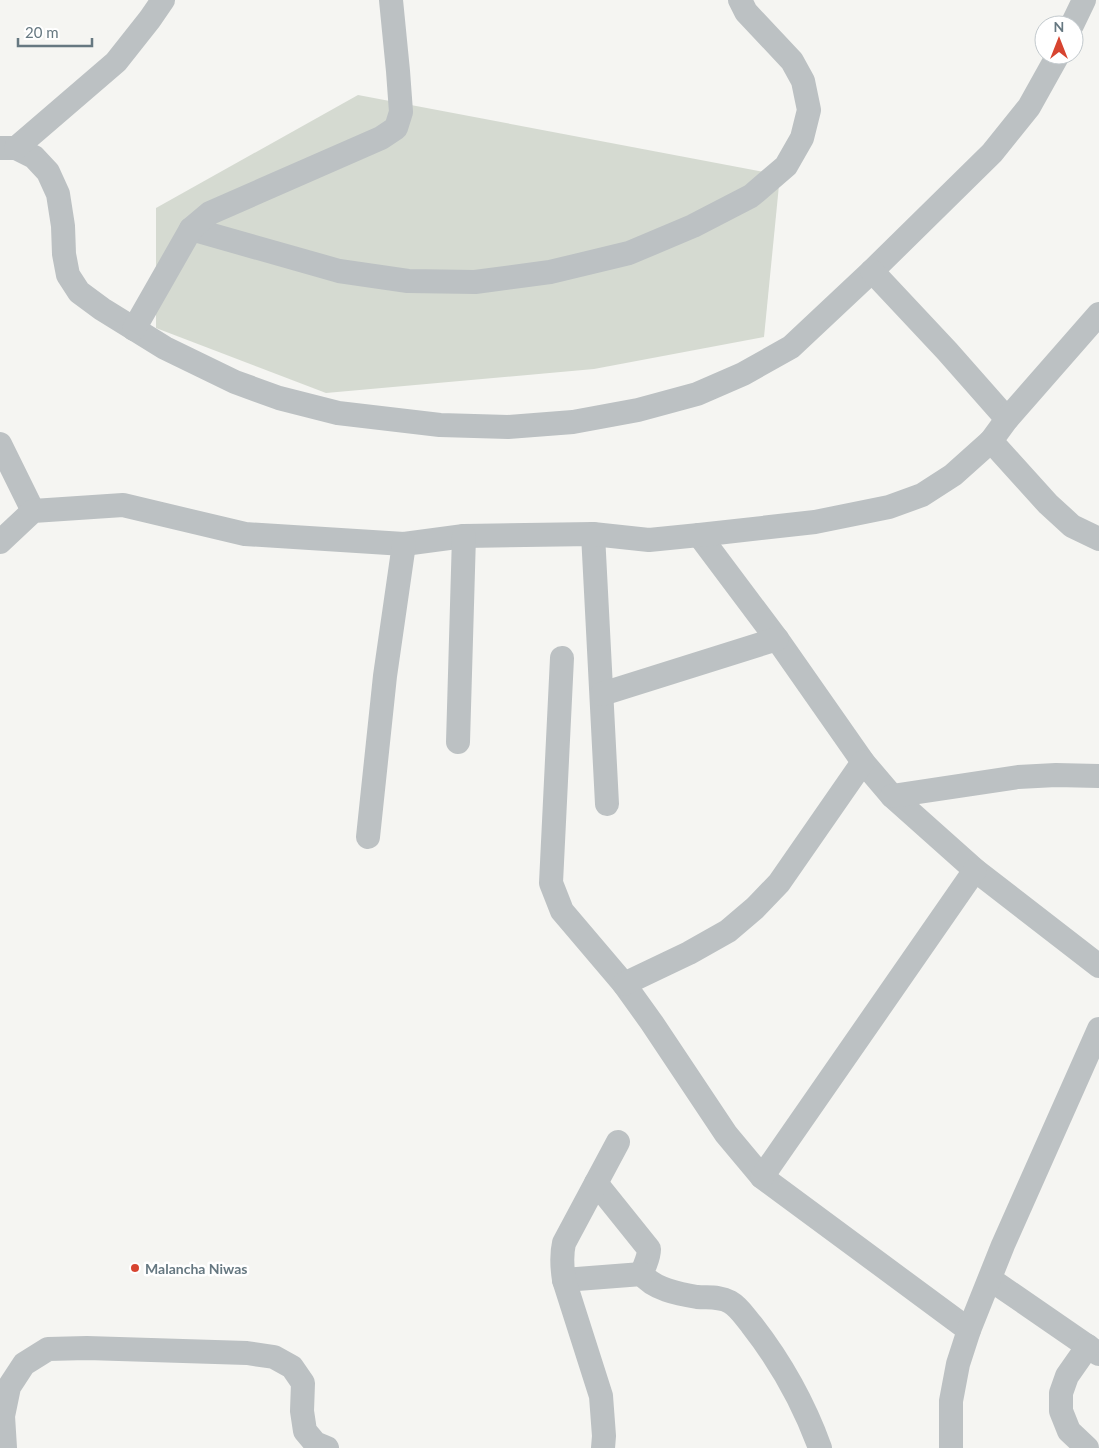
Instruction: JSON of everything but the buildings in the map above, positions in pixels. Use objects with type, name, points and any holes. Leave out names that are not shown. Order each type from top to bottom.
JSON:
[{"type":"street","points":[[8,148],[116,62],[162,0]]},
{"type":"street","points":[[134,329],[190,229],[210,213],[381,138],[396,128],[401,112],[391,0]]},
{"type":"street","points":[[190,229],[339,271],[408,281],[476,282],[550,272],[629,253],[693,226],[750,196],[786,166],[802,138],[809,110],[804,80],[792,61],[746,12],[740,0]]},
{"type":"street","points":[[1077,15],[1084,0]]},
{"type":"street","points":[[8,148],[34,157],[48,172],[58,194],[68,275],[79,292],[102,309],[165,348],[235,382],[279,398],[338,412],[440,425],[508,427],[572,422],[638,410],[696,394],[735,377],[791,347],[872,271],[992,153],[1029,107],[1052,65]]},
{"type":"street","points":[[872,271],[948,351],[1007,419]]},
{"type":"street","points":[[0,542],[32,511],[123,505],[244,534],[404,544],[464,536],[593,534],[649,540],[815,522],[889,507],[922,495],[953,475],[991,441],[1007,419],[1099,314]]},
{"type":"street","points":[[991,441],[1048,504],[1072,526],[1099,538]]},
{"type":"street","points":[[0,444],[32,511]]},
{"type":"street","points":[[593,534],[607,804]]},
{"type":"street","points":[[699,535],[777,639],[863,762],[892,796],[975,870],[1097,962]]},
{"type":"street","points":[[458,742],[464,536]]},
{"type":"street","points":[[368,837],[385,676],[404,544]]},
{"type":"street","points":[[602,694],[777,639]]},
{"type":"street","points":[[562,658],[551,883],[562,910],[624,984],[726,1134],[762,1177],[969,1330]]},
{"type":"street","points":[[624,984],[689,953],[728,931],[755,908],[779,883],[863,762]]},
{"type":"street","points":[[892,796],[1018,777],[1056,775],[1099,776]]},
{"type":"street","points":[[762,1177],[975,870]]},
{"type":"street","points":[[951,1448],[951,1401],[958,1364],[969,1330],[1003,1245],[1099,1029]]},
{"type":"street","points":[[603,1448],[604,1436],[600,1396],[564,1280],[562,1254],[564,1243],[618,1142]]},
{"type":"street","points":[[596,1183],[649,1249],[649,1258],[642,1274]]},
{"type":"street","points":[[564,1280],[642,1274]]},
{"type":"street","points":[[642,1274],[648,1282],[681,1294],[715,1297],[731,1302],[758,1332],[784,1373],[800,1402],[820,1448]]},
{"type":"street","points":[[990,1279],[1093,1350],[1067,1376],[1061,1392],[1061,1411],[1069,1431],[1086,1448]]},
{"type":"street","points":[[5,1448],[4,1416],[9,1387],[24,1364],[48,1349],[87,1348],[247,1354],[274,1357],[292,1367],[303,1383],[302,1411],[305,1431],[315,1444],[327,1448]]},
{"type":"shaded area","points":[[358,95],[780,175],[764,337],[594,369],[326,393],[156,328],[156,208]]},
{"type":"place","name":"Malancha Niwas","points":[[135,1268]]}]
